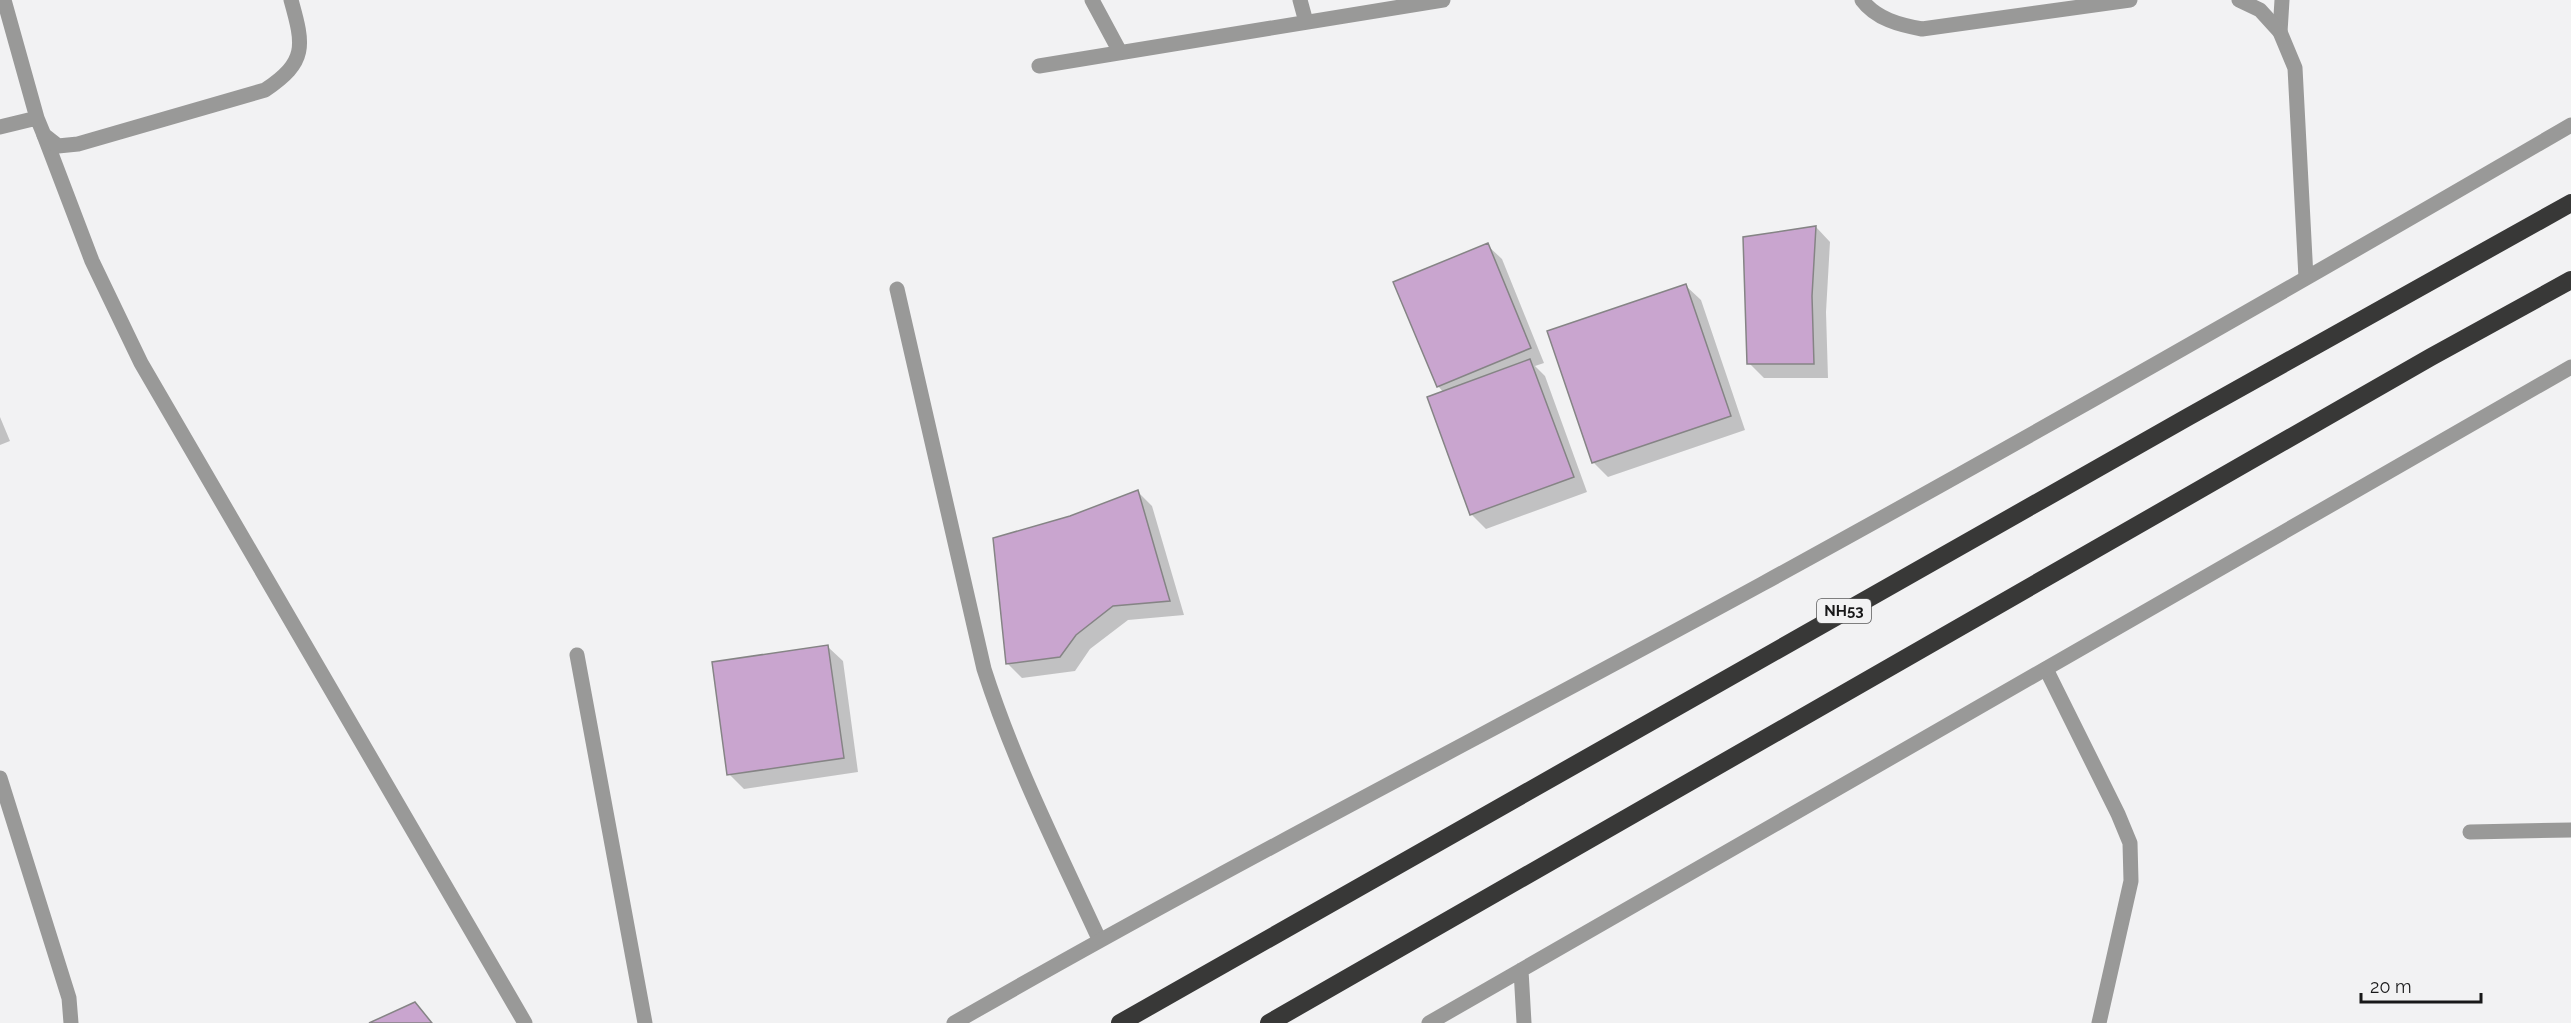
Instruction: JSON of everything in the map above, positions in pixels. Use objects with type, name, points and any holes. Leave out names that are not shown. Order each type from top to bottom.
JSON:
[{"type":"highway","name":"NH53","points":[[1120,1023],[2053,493],[2571,203]]},
{"type":"highway","points":[[1269,1023],[2421,363],[2571,280]]},
{"type":"street","points":[[4,0],[37,118],[92,261],[141,363],[525,1023]]},
{"type":"street","points":[[45,135],[58,146],[78,144],[265,90],[287,76],[300,54],[298,24],[291,0]]},
{"type":"street","points":[[1092,0],[1120,52]]},
{"type":"street","points":[[1300,0],[1306,22]]},
{"type":"street","points":[[1039,66],[1443,0]]},
{"type":"street","points":[[1862,0],[1866,6],[1893,23],[1922,29],[2130,0]]},
{"type":"street","points":[[2239,0],[2260,10],[2280,32],[2295,68],[2306,278]]},
{"type":"street","points":[[2280,32],[2282,0]]},
{"type":"street","points":[[0,126],[37,118]]},
{"type":"street","points":[[954,1023],[1099,939],[1763,583],[2306,278],[2571,125]]},
{"type":"street","points":[[897,289],[984,669],[1018,763],[1099,939]]},
{"type":"street","points":[[1430,1023],[2571,368]]},
{"type":"street","points":[[577,655],[645,1023]]},
{"type":"street","points":[[2046,669],[2118,814],[2130,843],[2131,881],[2100,1023]]},
{"type":"street","points":[[0,778],[69,998],[71,1023]]},
{"type":"street","points":[[2470,832],[2571,830]]},
{"type":"street","points":[[1521,970],[1524,1023]]},
{"type":"building","points":[[1816,226],[1812,296],[1814,364],[1747,364],[1743,237]]},
{"type":"building","points":[[1488,243],[1531,348],[1437,387],[1393,282]]},
{"type":"building","points":[[1686,284],[1731,416],[1592,463],[1547,331]]},
{"type":"building","points":[[1530,359],[1574,477],[1470,515],[1427,397]]},
{"type":"building","points":[[1138,490],[1170,601],[1113,606],[1076,635],[1060,657],[1006,664],[993,538],[1070,516]]},
{"type":"building","points":[[828,645],[844,758],[727,775],[712,662]]},
{"type":"building","points":[[415,1002],[432,1023],[369,1023]]}]
